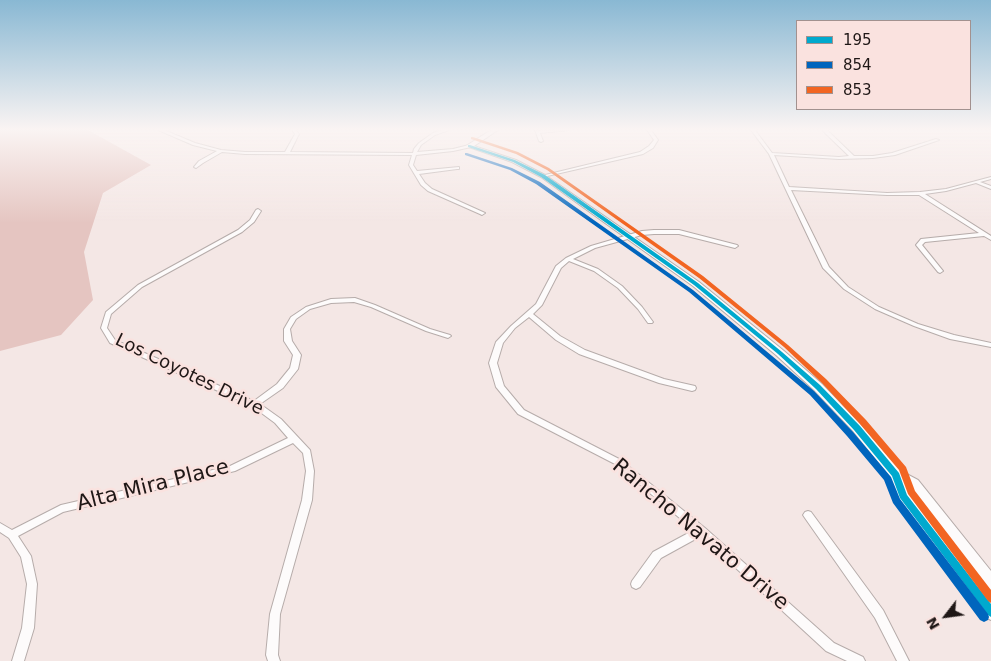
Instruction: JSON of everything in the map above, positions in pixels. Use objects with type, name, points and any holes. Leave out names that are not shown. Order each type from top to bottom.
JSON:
[{"type":"main road","points":[[511,161],[543,176],[696,284],[818,387],[857,428],[896,475],[903,496],[991,612]]},
{"type":"main road","points":[[896,475],[913,484],[991,583]]},
{"type":"street","points":[[196,167],[203,161]]},
{"type":"street","points":[[412,161],[411,165],[423,184],[430,190],[482,213]]},
{"type":"street","points":[[543,176],[608,161]]},
{"type":"street","points":[[774,161],[826,268],[846,288],[877,308],[916,325],[952,337],[991,345]]},
{"type":"street","points":[[416,173],[457,168]]},
{"type":"street","points":[[788,188],[887,194],[920,193],[946,190],[991,178]]},
{"type":"street","points":[[978,183],[991,188]]},
{"type":"street","points":[[920,193],[991,238]]},
{"type":"street","name":"Los Coyotes Drive","points":[[258,211],[252,221],[240,231],[140,286],[108,313],[104,328],[112,341],[255,404],[278,421],[307,452],[310,471],[307,500],[276,614],[272,655],[274,661]]},
{"type":"street","name":"Rancho Navato Drive","points":[[735,246],[695,235],[668,231],[642,234],[593,247],[568,259],[558,266],[545,296],[500,342],[493,363],[500,386],[521,412],[618,462],[702,531],[830,647],[860,661]]},
{"type":"street","points":[[940,272],[919,245],[923,240],[985,234]]},
{"type":"street","points":[[568,259],[596,270],[620,287],[650,322]]},
{"type":"street","points":[[255,404],[280,386],[294,369],[297,355],[288,341],[287,329],[293,318],[308,308],[330,301],[356,300],[428,330],[448,336]]},
{"type":"street","points":[[529,314],[558,338],[582,352],[662,381],[692,388]]},
{"type":"street","name":"Alta Mira Place","points":[[12,535],[61,509],[232,469],[295,438]]},
{"type":"street","points":[[808,515],[879,614],[903,661]]},
{"type":"street","points":[[0,527],[12,535],[26,556],[32,584],[28,628],[18,661]]},
{"type":"street","points":[[636,584],[657,556],[702,531]]},
{"type":"shaded area","points":[[0,161],[144,161],[151,165],[103,193],[84,252],[93,300],[61,335],[0,351]]},
{"type":"shaded area","points":[[903,487],[946,532],[991,588],[991,607]]},
{"type":"transit line","name":"854","points":[[487,161],[511,169],[538,183],[691,291],[812,393],[888,479],[896,501],[984,617]]},
{"type":"transit line","name":"195","points":[[514,161],[543,176],[696,284],[818,387],[857,428],[896,475],[903,496],[991,612]]},
{"type":"transit line","name":"853","points":[[532,161],[548,169],[701,277],[786,346],[824,381],[863,422],[903,469],[911,492],[991,598]]}]
